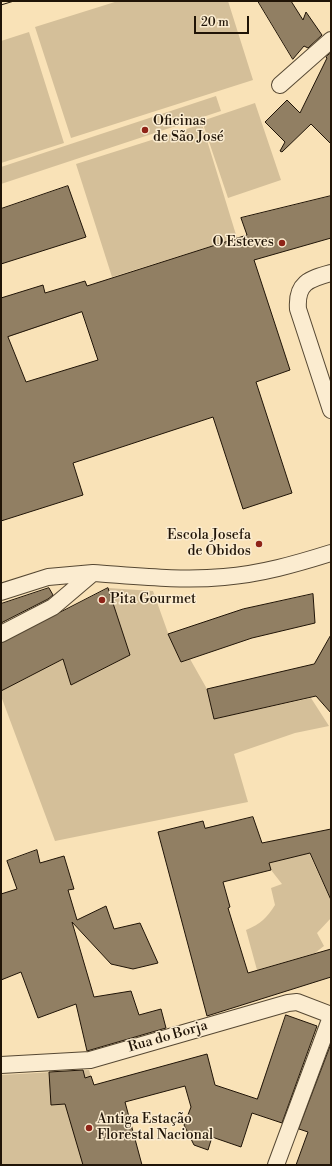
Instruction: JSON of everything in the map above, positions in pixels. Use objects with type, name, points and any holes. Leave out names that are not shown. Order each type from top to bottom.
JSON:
[{"type":"street","points":[[280,85],[331,40]]},
{"type":"street","points":[[331,272],[312,278],[306,282],[300,290],[297,299],[298,309],[331,410]]},
{"type":"street","points":[[1,592],[48,577],[94,573],[157,578],[224,577],[267,571],[331,553]]},
{"type":"street","points":[[1,634],[53,607],[94,573]]},
{"type":"street","name":"Rua do Borja","points":[[1,1065],[90,1060],[288,1003],[297,1002],[331,1016]]},
{"type":"street","points":[[276,1165],[331,1016]]},
{"type":"shaded area","points":[[118,1],[228,1],[253,80],[71,138],[35,27]]},
{"type":"shaded area","points":[[29,32],[64,143],[1,163],[1,41]]},
{"type":"shaded area","points":[[216,96],[221,111],[1,184],[1,167]]},
{"type":"shaded area","points":[[255,103],[281,180],[228,198],[202,121]]},
{"type":"shaded area","points":[[202,124],[237,238],[112,277],[76,164]]},
{"type":"shaded area","points":[[108,588],[153,591],[168,633],[181,662],[190,659],[207,689],[214,719],[311,698],[329,726],[295,733],[234,754],[248,802],[55,841],[1,696],[1,691],[63,659],[71,685],[130,655]]},
{"type":"shaded area","points":[[309,853],[331,901],[331,918],[317,933],[324,946],[315,953],[257,970],[246,930],[263,920],[275,905],[271,888],[282,884],[271,870],[269,863]]},
{"type":"shaded area","points":[[89,1070],[116,1165],[1,1165],[1,1075]]},
{"type":"building","points":[[258,1],[291,1],[303,20],[306,12],[322,35],[308,48],[304,46],[293,59]]},
{"type":"building","points":[[331,53],[331,144],[311,124],[282,152],[280,151],[285,142],[265,122],[287,100],[300,113],[327,58],[326,57]]},
{"type":"building","points":[[68,186],[86,237],[1,264],[1,209]]},
{"type":"building","points":[[331,196],[331,238],[254,260],[290,370],[256,382],[292,493],[243,509],[213,417],[73,463],[83,495],[1,521],[1,298],[43,285],[45,293],[85,281],[87,286],[247,235],[241,218]],"holes":[[[82,312],[98,360],[26,382],[8,337]]]},
{"type":"building","points":[[49,588],[53,595],[48,599],[1,623],[1,604]]},
{"type":"building","points":[[108,588],[130,655],[71,685],[63,659],[1,691],[1,643]]},
{"type":"building","points":[[313,594],[315,623],[252,638],[181,662],[168,634],[243,609]]},
{"type":"building","points":[[331,635],[331,713],[316,696],[214,719],[207,689],[314,664]]},
{"type":"building","points":[[253,817],[262,843],[331,829],[331,900],[310,853],[269,863],[271,870],[223,882],[230,907],[228,908],[248,973],[331,949],[331,977],[207,1016],[158,832],[203,821],[205,828]]},
{"type":"building","points":[[37,850],[40,863],[64,856],[74,889],[68,890],[77,920],[106,906],[114,929],[140,923],[158,963],[133,969],[111,964],[72,922],[94,997],[131,991],[139,1015],[161,1009],[166,1028],[87,1051],[76,1004],[38,1018],[21,972],[1,980],[1,894],[17,889],[7,861]]},
{"type":"building","points":[[286,1015],[317,1026],[282,1123],[252,1113],[241,1147],[212,1137],[208,1150],[194,1145],[184,1125],[191,1107],[185,1086],[125,1102],[142,1165],[83,1165],[65,1104],[51,1105],[49,1072],[83,1070],[85,1078],[91,1076],[94,1085],[207,1054],[215,1085],[257,1099]]},
{"type":"building","points":[[331,1044],[331,1165],[296,1165],[308,1132],[299,1129]]},
{"type":"tram line","points":[[1,5],[14,1]]},
{"type":"place","name":"Oficinas de São José","points":[[145,130]]},
{"type":"place","name":"O Esteves","points":[[282,243]]},
{"type":"place","name":"Escola Josefa de Óbidos","points":[[259,544]]},
{"type":"place","name":"Pita Gourmet","points":[[102,600]]},
{"type":"place","name":"Antiga Estação Florestal Nacional","points":[[89,1128]]}]
